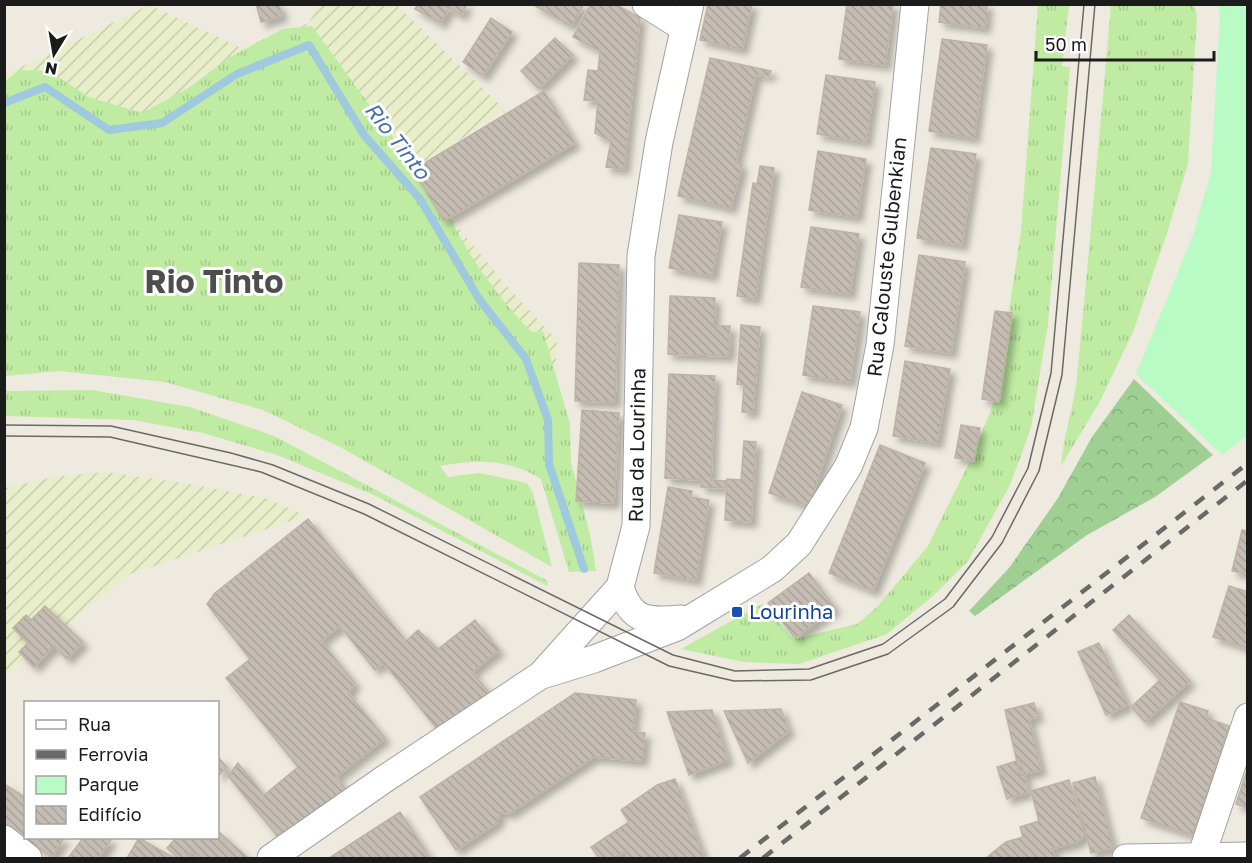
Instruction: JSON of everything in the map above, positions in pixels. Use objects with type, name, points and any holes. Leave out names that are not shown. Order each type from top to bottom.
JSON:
[{"type":"street","points":[[646,4],[687,16]]},
{"type":"street","name":"Rua Calouste Gulbenkian","points":[[541,675],[594,659],[694,618],[772,569],[799,544],[848,467],[864,428],[880,345],[915,4]]},
{"type":"street","name":"Rua da Lourinha","points":[[271,858],[541,675],[621,587],[636,526],[641,256],[659,142],[687,16]]},
{"type":"street","name":"Rua Calouste Gulbenkian","points":[[621,587],[625,602],[633,615],[655,622],[694,618]]},
{"type":"street","points":[[1201,857],[1248,717]]},
{"type":"street","points":[[4,839],[28,858]]},
{"type":"street","points":[[1126,858],[1248,856]]},
{"type":"green space","points":[[149,5],[241,48],[309,23],[318,5],[397,5],[505,110],[412,171],[504,283],[557,340],[554,410],[284,399],[5,356],[5,75]]},
{"type":"green space","points":[[1038,5],[1069,5],[1062,66],[1070,67],[1048,324],[1031,428],[1010,485],[968,561],[934,595],[887,634],[799,664],[744,662],[681,649],[762,604],[794,639],[857,624],[877,607],[928,546],[972,457],[996,397],[1021,231]]},
{"type":"green space","points":[[1111,5],[1194,5],[1197,16],[1188,164],[1133,332],[1099,403],[1061,466],[1077,377]]},
{"type":"green space","points":[[1217,5],[1248,5],[1247,436],[1222,455],[1136,374],[1193,235],[1211,172],[1220,13]]},
{"type":"green space","points":[[312,26],[448,213],[474,260],[496,292],[532,332],[543,331],[570,424],[571,462],[590,534],[596,571],[569,572],[541,479],[529,472],[505,464],[467,462],[440,466],[448,477],[479,473],[527,483],[533,493],[552,567],[340,447],[263,410],[165,382],[59,371],[5,376],[4,82],[19,70],[49,71],[89,97],[142,113],[187,89],[230,57],[283,29]]},
{"type":"green space","points":[[1134,379],[1213,455],[1155,497],[1087,535],[975,616],[969,611],[1009,568],[1058,498],[1092,437]]},
{"type":"green space","points":[[92,390],[190,407],[274,436],[548,581],[547,586],[374,495],[277,455],[203,433],[133,420],[5,416],[5,391]]},
{"type":"green space","points":[[106,472],[184,483],[269,499],[306,516],[130,574],[5,675],[5,488],[53,477]]},
{"type":"building","points":[[256,4],[279,4],[282,16],[261,22]]},
{"type":"building","points":[[418,4],[467,4],[461,15],[449,8],[441,23],[415,9]]},
{"type":"building","points":[[532,4],[584,4],[571,26]]},
{"type":"building","points":[[591,4],[615,4],[640,18],[624,169],[606,167],[611,141],[595,133],[598,101],[584,100],[588,70],[598,71],[600,51],[573,37]]},
{"type":"building","points":[[708,4],[752,4],[742,49],[700,40]]},
{"type":"building","points":[[847,4],[893,4],[885,65],[839,59]]},
{"type":"building","points":[[941,4],[987,4],[985,28],[939,22]]},
{"type":"building","points":[[491,18],[512,32],[483,76],[463,62]]},
{"type":"building","points":[[555,38],[573,55],[539,89],[521,71]]},
{"type":"building","points":[[942,39],[987,45],[974,138],[929,131]]},
{"type":"building","points":[[710,58],[771,71],[769,76],[756,74],[736,163],[742,165],[731,208],[678,196]]},
{"type":"building","points":[[826,75],[875,82],[866,142],[817,134]]},
{"type":"building","points":[[544,91],[575,143],[444,221],[413,170]]},
{"type":"building","points":[[931,148],[976,154],[962,245],[917,238]]},
{"type":"building","points":[[818,151],[866,159],[857,217],[809,210]]},
{"type":"building","points":[[760,166],[774,168],[755,299],[737,296],[753,183],[757,184]]},
{"type":"building","points":[[679,215],[722,222],[712,276],[669,268]]},
{"type":"building","points":[[811,227],[859,234],[850,294],[801,287]]},
{"type":"building","points":[[919,255],[965,262],[951,353],[905,346]]},
{"type":"building","points":[[579,263],[619,265],[615,402],[575,401]]},
{"type":"building","points":[[670,296],[715,298],[714,326],[730,326],[729,356],[668,354]]},
{"type":"building","points":[[813,306],[860,312],[850,382],[803,375]]},
{"type":"building","points":[[995,311],[1012,313],[999,402],[982,399]]},
{"type":"building","points":[[741,325],[760,327],[753,412],[742,412],[744,385],[737,384]]},
{"type":"building","points":[[905,361],[950,369],[937,443],[893,436]]},
{"type":"building","points":[[669,374],[715,376],[711,480],[726,481],[726,488],[701,487],[701,480],[665,478]]},
{"type":"building","points":[[802,392],[842,405],[809,506],[769,493]]},
{"type":"building","points":[[582,410],[619,413],[614,503],[576,501]]},
{"type":"building","points":[[961,425],[980,428],[974,461],[955,458]]},
{"type":"building","points":[[744,441],[756,442],[751,522],[725,520],[727,479],[741,480]]},
{"type":"building","points":[[880,445],[925,463],[873,591],[829,573]]},
{"type":"building","points":[[668,487],[692,491],[691,497],[709,500],[696,580],[654,573]]},
{"type":"building","points":[[308,519],[406,641],[418,630],[438,649],[475,620],[499,650],[472,672],[490,694],[441,734],[388,668],[381,663],[375,670],[340,626],[321,641],[355,683],[348,693],[385,738],[336,777],[348,792],[283,843],[228,776],[238,763],[264,795],[298,767],[226,678],[250,659],[207,604],[215,593]]},
{"type":"building","points":[[1242,530],[1248,531],[1248,574],[1232,571]]},
{"type":"building","points":[[809,573],[835,608],[795,638],[768,603]]},
{"type":"building","points":[[1229,586],[1248,592],[1248,648],[1213,637]]},
{"type":"building","points":[[45,606],[83,642],[67,659],[54,646],[34,667],[19,652],[28,643],[13,628],[26,615],[31,620]]},
{"type":"building","points":[[1129,615],[1190,681],[1145,722],[1131,707],[1160,680],[1113,630]]},
{"type":"building","points":[[1099,643],[1128,705],[1106,715],[1078,652]]},
{"type":"building","points":[[575,693],[636,700],[633,732],[645,733],[642,761],[594,757],[510,813],[499,812],[498,822],[456,850],[420,797]]},
{"type":"building","points":[[1180,702],[1208,711],[1206,718],[1229,726],[1193,835],[1141,818]]},
{"type":"building","points":[[1034,703],[1038,717],[1029,719],[1041,770],[1020,775],[1005,710]]},
{"type":"building","points":[[781,709],[789,731],[748,763],[724,711]]},
{"type":"building","points":[[712,710],[728,760],[689,775],[667,712]]},
{"type":"building","points":[[219,758],[227,767],[219,775]]},
{"type":"building","points":[[1020,760],[1029,792],[1007,799],[997,767]]},
{"type":"building","points":[[1248,767],[1248,808],[1236,804]]},
{"type":"building","points":[[1095,777],[1113,848],[1091,853],[1073,783]]},
{"type":"building","points":[[675,779],[704,858],[630,858],[625,851],[614,858],[599,858],[591,847],[629,822],[621,810],[657,785]]},
{"type":"building","points":[[1069,780],[1085,835],[1077,842],[1052,849],[1055,858],[986,858],[1006,842],[1023,837],[1020,827],[1039,821],[1031,791]]},
{"type":"building","points":[[4,784],[24,797],[24,839],[4,826]]},
{"type":"building","points":[[400,812],[430,858],[329,858]]},
{"type":"building","points":[[219,832],[248,858],[201,858],[192,851],[186,858],[178,858],[167,848],[175,839],[219,839]]},
{"type":"building","points":[[24,839],[63,839],[52,857]]},
{"type":"building","points":[[82,839],[111,840],[99,857],[101,858],[68,858]]},
{"type":"building","points":[[138,839],[141,839],[174,858],[127,858]]},
{"type":"waterway","name":"Rio Tinto","points":[[4,103],[45,87],[109,130],[162,123],[237,74],[309,45],[364,135],[420,199],[479,299],[526,359],[548,420],[549,464],[584,569]]},
{"type":"tram line","points":[[4,425],[111,426],[231,453],[273,465],[369,504],[673,655],[735,671],[809,669],[883,644],[945,599],[992,537],[1028,468],[1051,373],[1084,4]]},
{"type":"tram line","points":[[4,436],[110,437],[261,472],[364,514],[669,666],[734,681],[811,680],[888,654],[953,607],[1002,543],[1039,471],[1062,375],[1095,4]]},
{"type":"railway","points":[[740,858],[1248,463]]},
{"type":"railway","points":[[763,858],[1248,480]]},
{"type":"place","name":"Lourinha","points":[[737,612]]},
{"type":"district","name":"Rio Tinto","points":[[214,282]]}]
